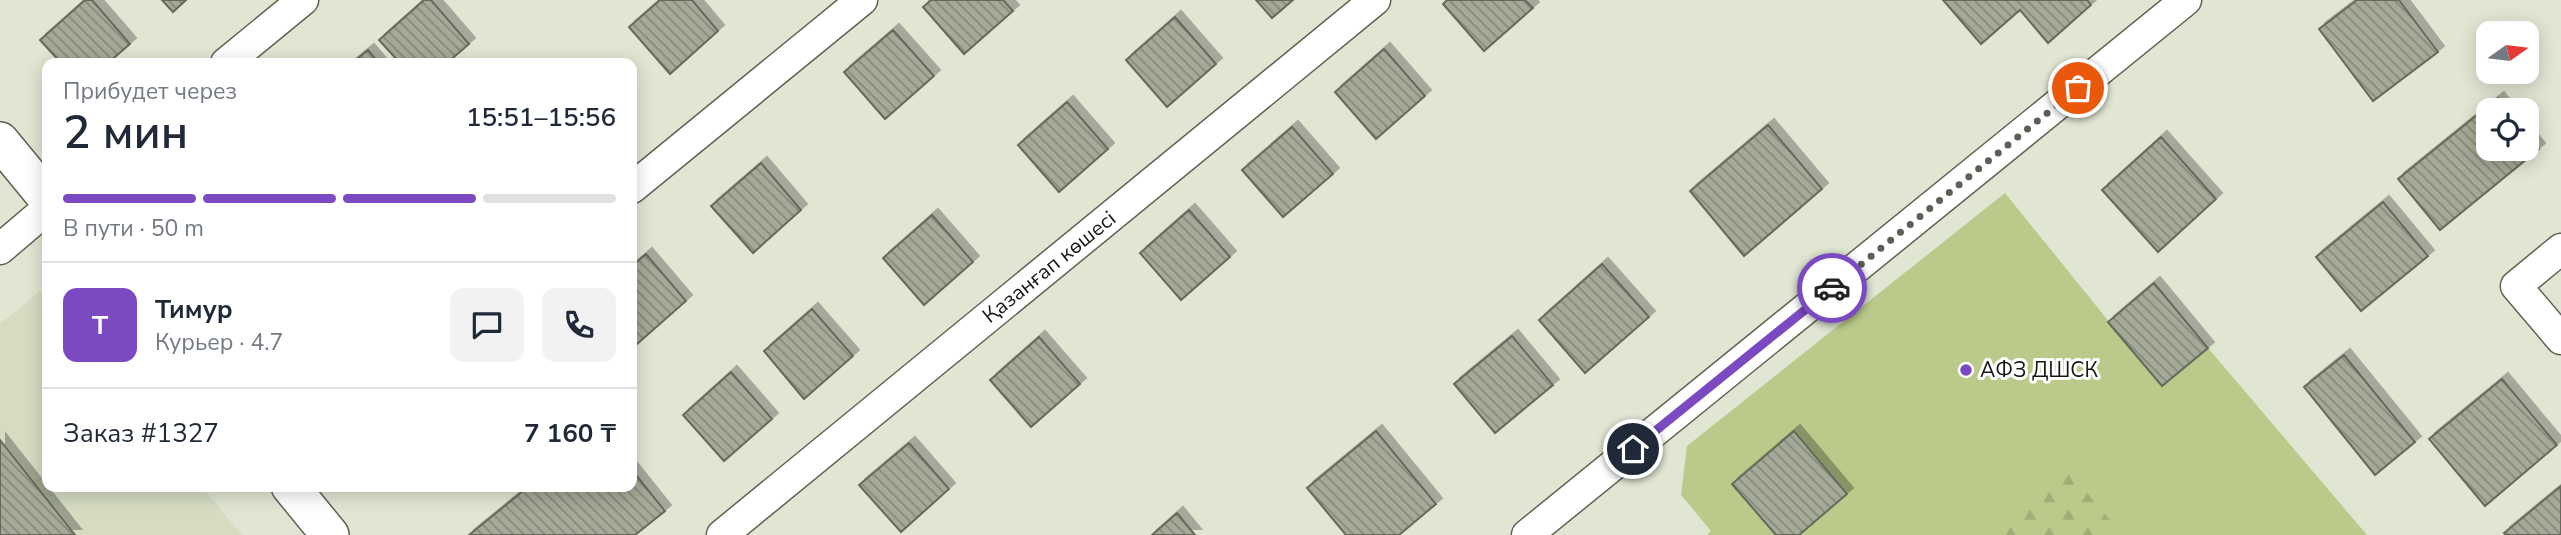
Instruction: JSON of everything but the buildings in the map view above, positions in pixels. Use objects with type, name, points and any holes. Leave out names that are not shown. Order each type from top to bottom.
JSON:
[{"type":"street","points":[[232,58],[303,0]]},
{"type":"street","points":[[637,184],[862,0]]},
{"type":"street","name":"Қазанғап көшесі","points":[[722,535],[1375,0]]},
{"type":"street","points":[[1527,535],[2186,0]]},
{"type":"street","points":[[0,141],[42,192]]},
{"type":"street","points":[[0,249],[42,213]]},
{"type":"street","points":[[2561,248],[2516,286],[2561,339]]},
{"type":"street","points":[[295,492],[330,535]]},
{"type":"shaded area","points":[[40,291],[42,294],[42,492],[206,492],[242,535],[0,535],[0,324]]},
{"type":"green space","name":"АФЗ ДШСК","points":[[2005,193],[2161,386],[2208,348],[2367,535],[1707,535],[1711,531],[1681,495],[1687,446]]},
{"type":"green space","points":[[2064,465],[2110,520],[2093,535],[1982,535]]},
{"type":"way so far","points":[[1832,288],[2078,88]]},
{"type":"place","name":"АФЗ ДШСК","points":[[1966,370]]},
{"type":"route","points":[[1633,449],[1832,288]]}]
